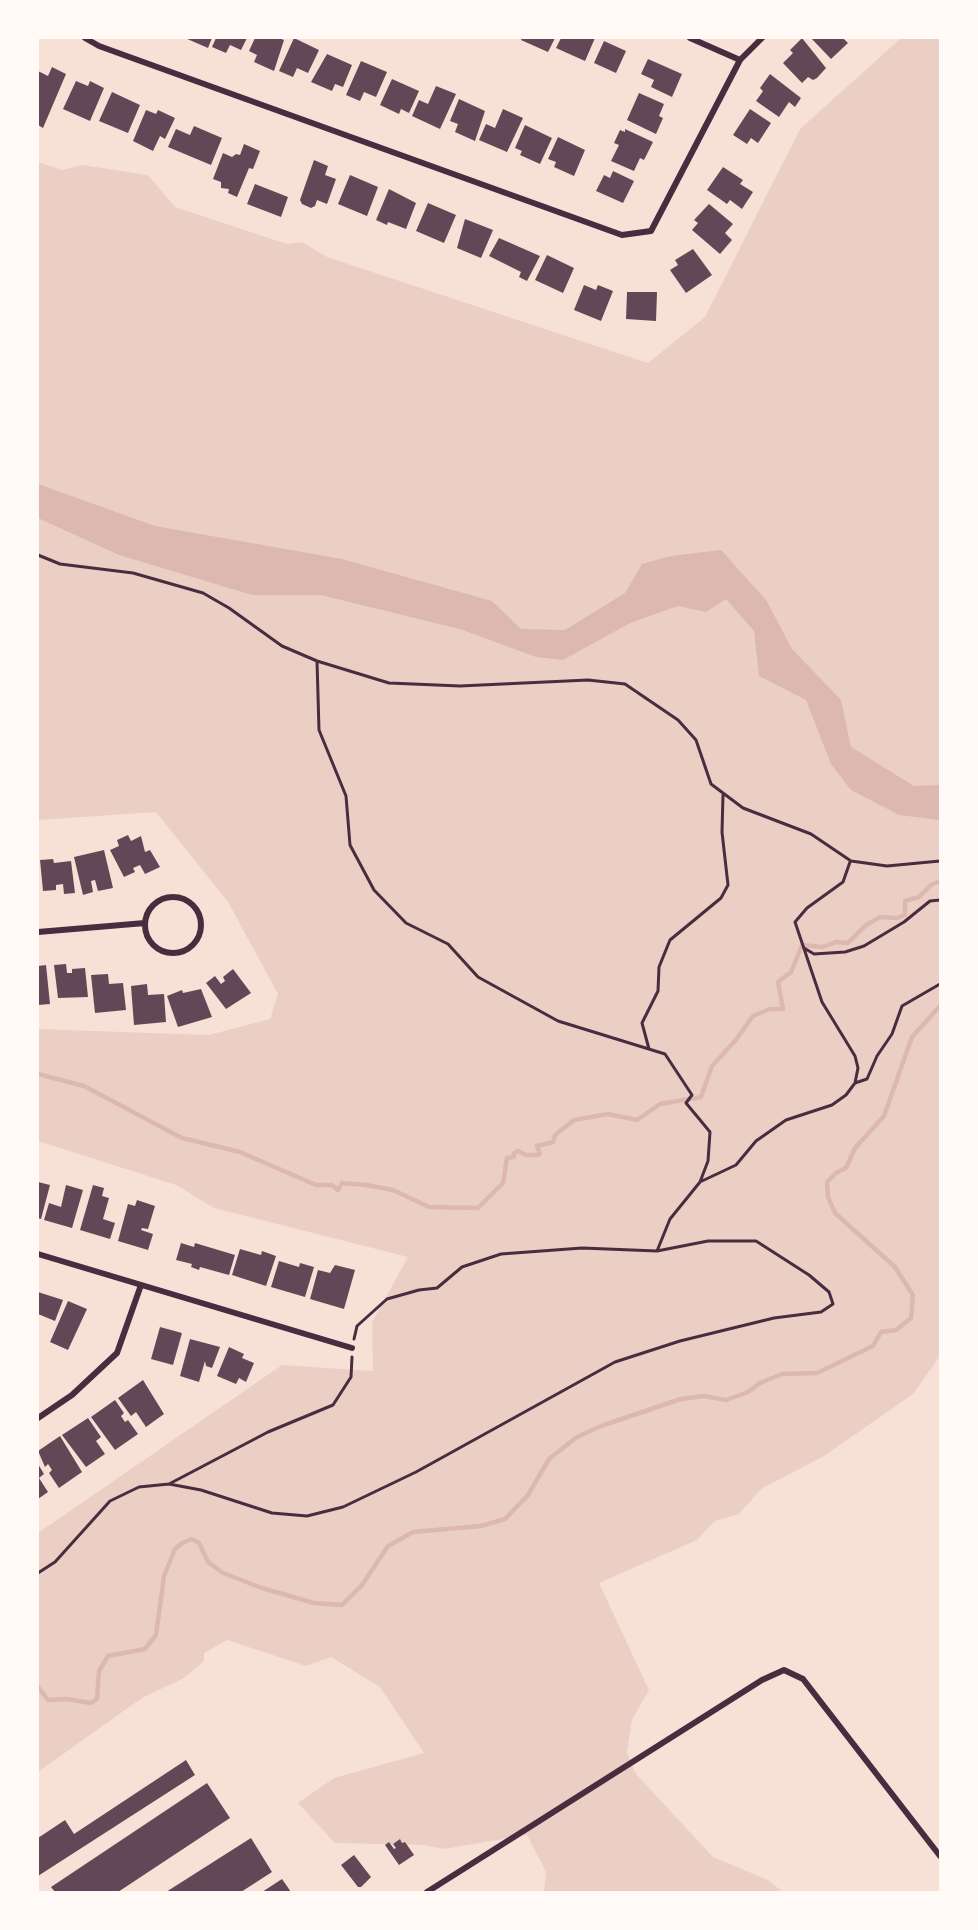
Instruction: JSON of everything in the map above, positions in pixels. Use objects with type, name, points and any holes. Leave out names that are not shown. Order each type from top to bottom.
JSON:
[{"type":"street","points":[[85,38],[99,46],[622,236],[651,231],[740,60],[762,38]]},
{"type":"street","points":[[690,38],[740,60]]},
{"type":"street","points":[[180,897],[196,908],[201,927],[194,944],[179,952],[170,953],[154,946],[145,931],[145,923],[153,905],[160,900],[180,897]]},
{"type":"street","points":[[38,932],[145,923]]},
{"type":"street","points":[[38,1254],[352,1348]]},
{"type":"street","points":[[38,1418],[72,1395],[117,1353],[141,1285]]},
{"type":"street","points":[[427,1893],[762,1680],[784,1670],[803,1679],[940,1856]]},
{"type":"path","points":[[38,555],[60,564],[133,573],[203,593],[229,608],[282,646],[317,661],[403,686],[588,680],[625,684],[678,720],[689,731],[696,740],[708,780],[723,795],[743,808],[811,834],[850,861],[902,866],[940,861]]},
{"type":"path","points":[[317,661],[319,730],[346,796],[350,845],[374,890],[406,922],[448,944],[478,977],[558,1021],[665,1054],[692,1095],[686,1102],[710,1132],[708,1161],[700,1182],[670,1219],[657,1251]]},
{"type":"path","points":[[650,1049],[642,1023],[657,991],[659,967],[670,940],[721,898],[728,885],[722,832],[723,795]]},
{"type":"path","points":[[700,1182],[736,1165],[756,1141],[786,1120],[832,1105],[846,1095],[855,1083],[858,1068],[855,1056],[822,1002],[795,922],[807,908],[843,882],[850,861]]},
{"type":"path","points":[[804,948],[814,954],[845,952],[864,946],[904,922],[930,901],[940,900]]},
{"type":"path","points":[[855,1083],[867,1079],[877,1056],[892,1034],[902,1006],[940,984]]},
{"type":"path","points":[[38,1573],[55,1562],[110,1501],[139,1487],[169,1484],[201,1490],[272,1513],[307,1516],[343,1507],[416,1472],[615,1362],[690,1338],[774,1318],[821,1312],[833,1304],[829,1292],[809,1275],[756,1241],[708,1241],[657,1251],[582,1248],[501,1254],[462,1267],[436,1288],[387,1299],[357,1326],[352,1348],[351,1377],[333,1405],[268,1432],[169,1484]]},
{"type":"shaded area","points":[[901,38],[940,38],[940,1356],[913,1394],[824,1456],[761,1489],[739,1514],[715,1521],[697,1540],[599,1583],[649,1690],[632,1720],[627,1753],[636,1774],[713,1857],[768,1880],[783,1892],[544,1892],[546,1872],[527,1835],[444,1849],[424,1845],[335,1843],[298,1803],[334,1778],[424,1753],[380,1687],[331,1657],[306,1666],[227,1640],[204,1653],[204,1661],[184,1678],[142,1698],[38,1772],[38,1533],[282,1365],[373,1371],[372,1322],[408,1257],[214,1208],[176,1185],[38,1141],[38,1029],[209,1035],[270,1019],[278,994],[228,902],[156,812],[38,820],[38,162],[62,170],[82,165],[148,175],[175,207],[287,244],[302,242],[327,257],[648,363],[705,317],[800,129]]},
{"type":"shaded area","points":[[38,484],[155,526],[342,559],[492,601],[521,629],[565,630],[625,593],[642,564],[671,556],[721,550],[766,600],[792,649],[841,700],[851,747],[914,786],[940,785],[940,820],[899,815],[851,790],[831,764],[806,700],[759,676],[754,631],[726,599],[706,612],[678,606],[630,623],[563,660],[536,657],[463,630],[321,595],[252,595],[119,555],[38,518]]},
{"type":"building","points":[[185,38],[212,38],[208,48]]},
{"type":"building","points":[[216,38],[247,38],[241,50],[230,45],[226,53],[212,47]]},
{"type":"building","points":[[255,38],[284,40],[274,71],[254,62],[257,55],[249,51]]},
{"type":"building","points":[[294,38],[319,50],[308,73],[297,68],[293,77],[279,71]]},
{"type":"building","points":[[522,38],[555,38],[548,52],[521,40]]},
{"type":"building","points":[[561,38],[595,38],[585,61],[556,48]]},
{"type":"building","points":[[802,38],[826,68],[817,78],[813,80],[808,77],[802,83],[783,63],[793,53],[790,50]]},
{"type":"building","points":[[811,38],[843,38],[848,43],[831,59]]},
{"type":"building","points":[[604,41],[626,51],[616,73],[594,63]]},
{"type":"building","points":[[327,54],[352,65],[343,87],[335,84],[332,91],[311,82]]},
{"type":"building","points":[[648,59],[682,74],[672,97],[651,87],[654,80],[641,74]]},
{"type":"building","points":[[361,61],[387,72],[376,97],[364,92],[360,101],[346,95]]},
{"type":"building","points":[[52,67],[66,74],[43,128],[38,125],[38,71],[48,76]]},
{"type":"building","points":[[770,74],[801,98],[795,107],[789,102],[779,117],[756,101],[763,91],[760,88]]},
{"type":"building","points":[[392,79],[419,91],[409,113],[401,109],[399,114],[380,105]]},
{"type":"building","points":[[76,81],[88,86],[90,81],[104,88],[90,121],[63,109]]},
{"type":"building","points":[[436,86],[456,94],[440,129],[412,116],[419,100],[428,104]]},
{"type":"building","points":[[112,92],[140,105],[128,133],[99,121]]},
{"type":"building","points":[[639,93],[664,104],[659,116],[663,118],[656,134],[627,120]]},
{"type":"building","points":[[459,99],[485,111],[475,141],[455,132],[458,124],[450,121]]},
{"type":"building","points":[[503,109],[523,118],[507,152],[479,140],[486,124],[495,128]]},
{"type":"building","points":[[750,109],[771,123],[758,143],[751,138],[747,144],[733,135]]},
{"type":"building","points":[[146,110],[156,114],[158,110],[175,118],[165,139],[160,136],[153,151],[133,141]]},
{"type":"building","points":[[525,125],[552,138],[540,164],[520,155],[522,151],[515,148]]},
{"type":"building","points":[[194,126],[222,138],[211,165],[168,147],[176,129],[190,135]]},
{"type":"building","points":[[625,129],[653,142],[644,160],[640,158],[634,171],[611,161],[619,145],[614,143],[620,130],[625,132]]},
{"type":"building","points":[[558,137],[585,150],[574,176],[554,167],[556,162],[548,159]]},
{"type":"building","points":[[244,144],[260,151],[253,169],[249,168],[237,197],[228,193],[229,189],[221,188],[221,182],[213,179],[223,153],[232,157],[236,154],[240,155]]},
{"type":"building","points":[[314,160],[328,166],[325,175],[336,179],[327,204],[317,200],[315,206],[311,208],[302,204],[300,200]]},
{"type":"building","points":[[723,167],[743,180],[740,184],[753,192],[742,209],[730,200],[727,204],[707,190]]},
{"type":"building","points":[[613,171],[634,181],[623,203],[596,191],[604,175],[610,178]]},
{"type":"building","points":[[350,175],[378,187],[367,216],[338,204]]},
{"type":"building","points":[[255,184],[288,197],[281,217],[247,204]]},
{"type":"building","points":[[389,189],[416,203],[406,229],[376,220]]},
{"type":"building","points":[[428,203],[456,215],[444,243],[416,231]]},
{"type":"building","points":[[709,204],[733,224],[725,233],[732,240],[720,254],[692,230],[698,223],[694,220]]},
{"type":"building","points":[[465,219],[493,230],[481,258],[457,248]]},
{"type":"building","points":[[499,238],[540,256],[527,281],[519,277],[521,272],[489,256]]},
{"type":"building","points":[[693,249],[712,275],[686,293],[670,270],[678,265],[675,260]]},
{"type":"building","points":[[547,255],[574,268],[563,293],[535,280]]},
{"type":"building","points":[[584,285],[596,290],[598,285],[613,291],[601,321],[574,310]]},
{"type":"building","points":[[627,292],[657,292],[656,321],[626,319]]},
{"type":"building","points":[[128,835],[131,841],[141,836],[145,852],[150,850],[160,867],[145,874],[140,865],[133,868],[135,872],[124,877],[110,850],[119,846],[117,840]]},
{"type":"building","points":[[104,850],[113,888],[98,891],[95,880],[91,881],[93,892],[83,895],[74,857]]},
{"type":"building","points":[[53,859],[54,863],[71,861],[75,893],[64,894],[63,884],[56,885],[56,890],[43,891],[40,860]]},
{"type":"building","points":[[66,964],[67,973],[72,973],[72,969],[85,968],[88,997],[58,998],[54,965]]},
{"type":"building","points":[[46,965],[50,1004],[38,1005],[38,966]]},
{"type":"building","points":[[233,969],[251,993],[226,1009],[206,983],[215,976],[221,984],[225,981],[223,977]]},
{"type":"building","points":[[108,974],[109,984],[123,983],[126,1010],[95,1013],[91,975]]},
{"type":"building","points":[[147,984],[148,995],[164,994],[166,1022],[134,1025],[131,986]]},
{"type":"building","points":[[201,989],[212,1017],[178,1027],[167,996],[182,990],[183,993]]},
{"type":"building","points":[[38,1182],[50,1185],[41,1219],[38,1218]]},
{"type":"building","points":[[66,1185],[83,1190],[72,1228],[44,1220],[49,1203],[61,1207]]},
{"type":"building","points":[[93,1185],[104,1188],[102,1196],[109,1198],[103,1219],[115,1223],[110,1239],[80,1230]]},
{"type":"building","points":[[137,1200],[155,1206],[148,1229],[142,1228],[141,1230],[153,1234],[148,1250],[118,1241],[128,1204],[135,1206]]},
{"type":"building","points":[[181,1243],[194,1247],[195,1243],[235,1255],[229,1275],[200,1267],[199,1270],[191,1267],[192,1264],[176,1260]]},
{"type":"building","points":[[240,1249],[261,1255],[262,1251],[276,1256],[266,1286],[232,1275]]},
{"type":"building","points":[[279,1261],[299,1267],[300,1263],[314,1267],[305,1297],[271,1287]]},
{"type":"building","points":[[335,1265],[355,1270],[344,1309],[310,1299],[318,1270],[330,1273]]},
{"type":"building","points":[[38,1292],[63,1300],[55,1321],[38,1314]]},
{"type":"building","points":[[68,1301],[87,1309],[68,1350],[50,1342]]},
{"type":"building","points":[[160,1327],[182,1333],[173,1365],[151,1359]]},
{"type":"building","points":[[190,1339],[220,1347],[212,1368],[206,1366],[205,1361],[199,1382],[180,1376]]},
{"type":"building","points":[[229,1347],[244,1354],[242,1358],[254,1363],[246,1382],[239,1378],[236,1384],[217,1376]]},
{"type":"building","points":[[143,1380],[164,1414],[146,1427],[136,1412],[131,1416],[118,1398]]},
{"type":"building","points":[[115,1400],[124,1413],[121,1416],[125,1422],[128,1420],[138,1434],[115,1450],[91,1417]]},
{"type":"building","points":[[88,1418],[101,1437],[96,1441],[105,1454],[86,1467],[62,1435]]},
{"type":"building","points":[[60,1436],[82,1472],[59,1488],[49,1473],[52,1470],[48,1464],[45,1467],[38,1451]]},
{"type":"building","points":[[38,1464],[44,1474],[39,1478],[48,1492],[38,1499]]},
{"type":"building","points":[[186,1760],[195,1775],[38,1876],[38,1838],[65,1820],[74,1834]]},
{"type":"building","points":[[207,1783],[230,1818],[118,1892],[55,1892],[51,1887]]},
{"type":"building","points":[[251,1838],[272,1872],[241,1892],[166,1892]]},
{"type":"building","points":[[400,1839],[414,1855],[399,1865],[385,1845],[389,1842],[394,1849],[396,1848],[393,1844]]},
{"type":"building","points":[[354,1855],[371,1877],[361,1887],[358,1887],[341,1865]]},
{"type":"building","points":[[282,1879],[291,1892],[262,1892]]},
{"type":"waterway","points":[[38,1074],[84,1086],[182,1138],[240,1152],[316,1185],[332,1185],[338,1190],[342,1183],[366,1185],[393,1190],[429,1207],[478,1208],[503,1183],[507,1158],[514,1157],[514,1153],[518,1151],[526,1155],[540,1154],[537,1146],[553,1142],[555,1135],[574,1120],[608,1114],[637,1120],[660,1104],[701,1097],[712,1066],[735,1041],[753,1016],[770,1009],[783,1009],[778,982],[791,972],[802,945],[823,947],[836,942],[848,943],[866,925],[880,917],[897,918],[905,915],[905,901],[919,897],[931,885],[940,881]]},
{"type":"waterway","points":[[38,1687],[48,1700],[67,1699],[91,1703],[97,1699],[99,1671],[108,1656],[145,1649],[156,1635],[164,1576],[175,1549],[182,1543],[192,1539],[199,1543],[208,1562],[223,1573],[262,1588],[314,1603],[342,1605],[362,1585],[388,1546],[413,1532],[481,1526],[505,1519],[528,1495],[549,1459],[577,1437],[601,1426],[681,1399],[704,1396],[726,1400],[748,1392],[760,1383],[782,1374],[817,1373],[873,1346],[881,1332],[896,1330],[911,1318],[913,1295],[895,1267],[835,1213],[828,1197],[827,1182],[836,1173],[846,1168],[855,1148],[884,1116],[912,1037],[940,1006]]}]
